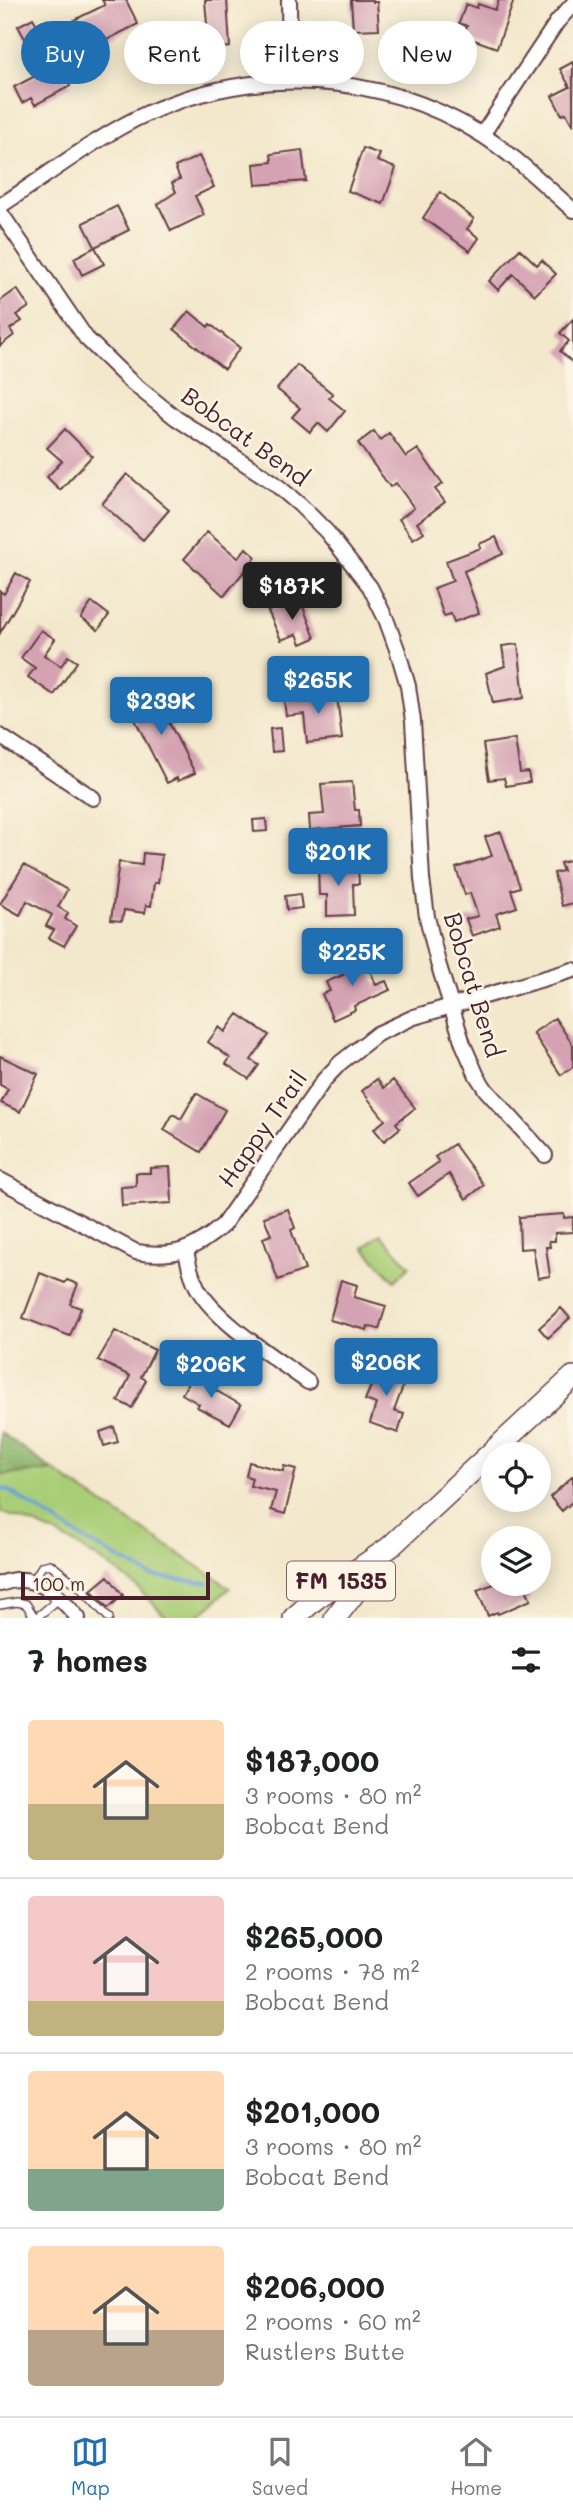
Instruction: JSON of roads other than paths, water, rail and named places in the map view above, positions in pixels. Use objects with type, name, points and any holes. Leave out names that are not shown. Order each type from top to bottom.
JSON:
[{"type":"main road","name":"FM 1535","points":[[294,1618],[314,1600],[390,1546],[572,1380]]},
{"type":"main road","name":"FM 1535","points":[[335,1618],[390,1546]]},
{"type":"street","points":[[289,0],[289,21]]},
{"type":"street","points":[[482,135],[557,22],[573,4]]},
{"type":"street","points":[[0,206],[108,135],[146,114],[179,101],[246,84]]},
{"type":"street","points":[[340,84],[394,95],[428,107],[482,135],[523,166],[573,210]]},
{"type":"street","name":"Bobcat Bend","points":[[0,212],[86,338],[130,380],[176,418],[273,482],[300,505],[327,532],[370,587],[386,618],[408,686],[414,730],[415,780],[427,918],[438,963],[463,1044],[477,1076],[486,1090],[545,1155]]},
{"type":"street","points":[[0,736],[93,799]]},
{"type":"street","name":"Happy Trail","points":[[0,1180],[136,1252],[153,1255],[186,1250],[204,1241],[223,1225],[324,1080],[340,1063],[377,1034],[414,1017],[573,970]]},
{"type":"street","points":[[186,1250],[196,1286],[207,1302],[240,1331],[308,1382]]},
{"type":"street","points":[[0,1584],[26,1581],[43,1584],[60,1597],[78,1618]]},
{"type":"lane","points":[[32,1582],[42,1566],[50,1564],[81,1588],[109,1618]]},
{"type":"lane","points":[[0,1605],[17,1602],[26,1604],[36,1618],[60,1597]]},
{"type":"waterway","points":[[0,1490],[6,1489],[87,1541],[151,1576],[208,1583]]}]
